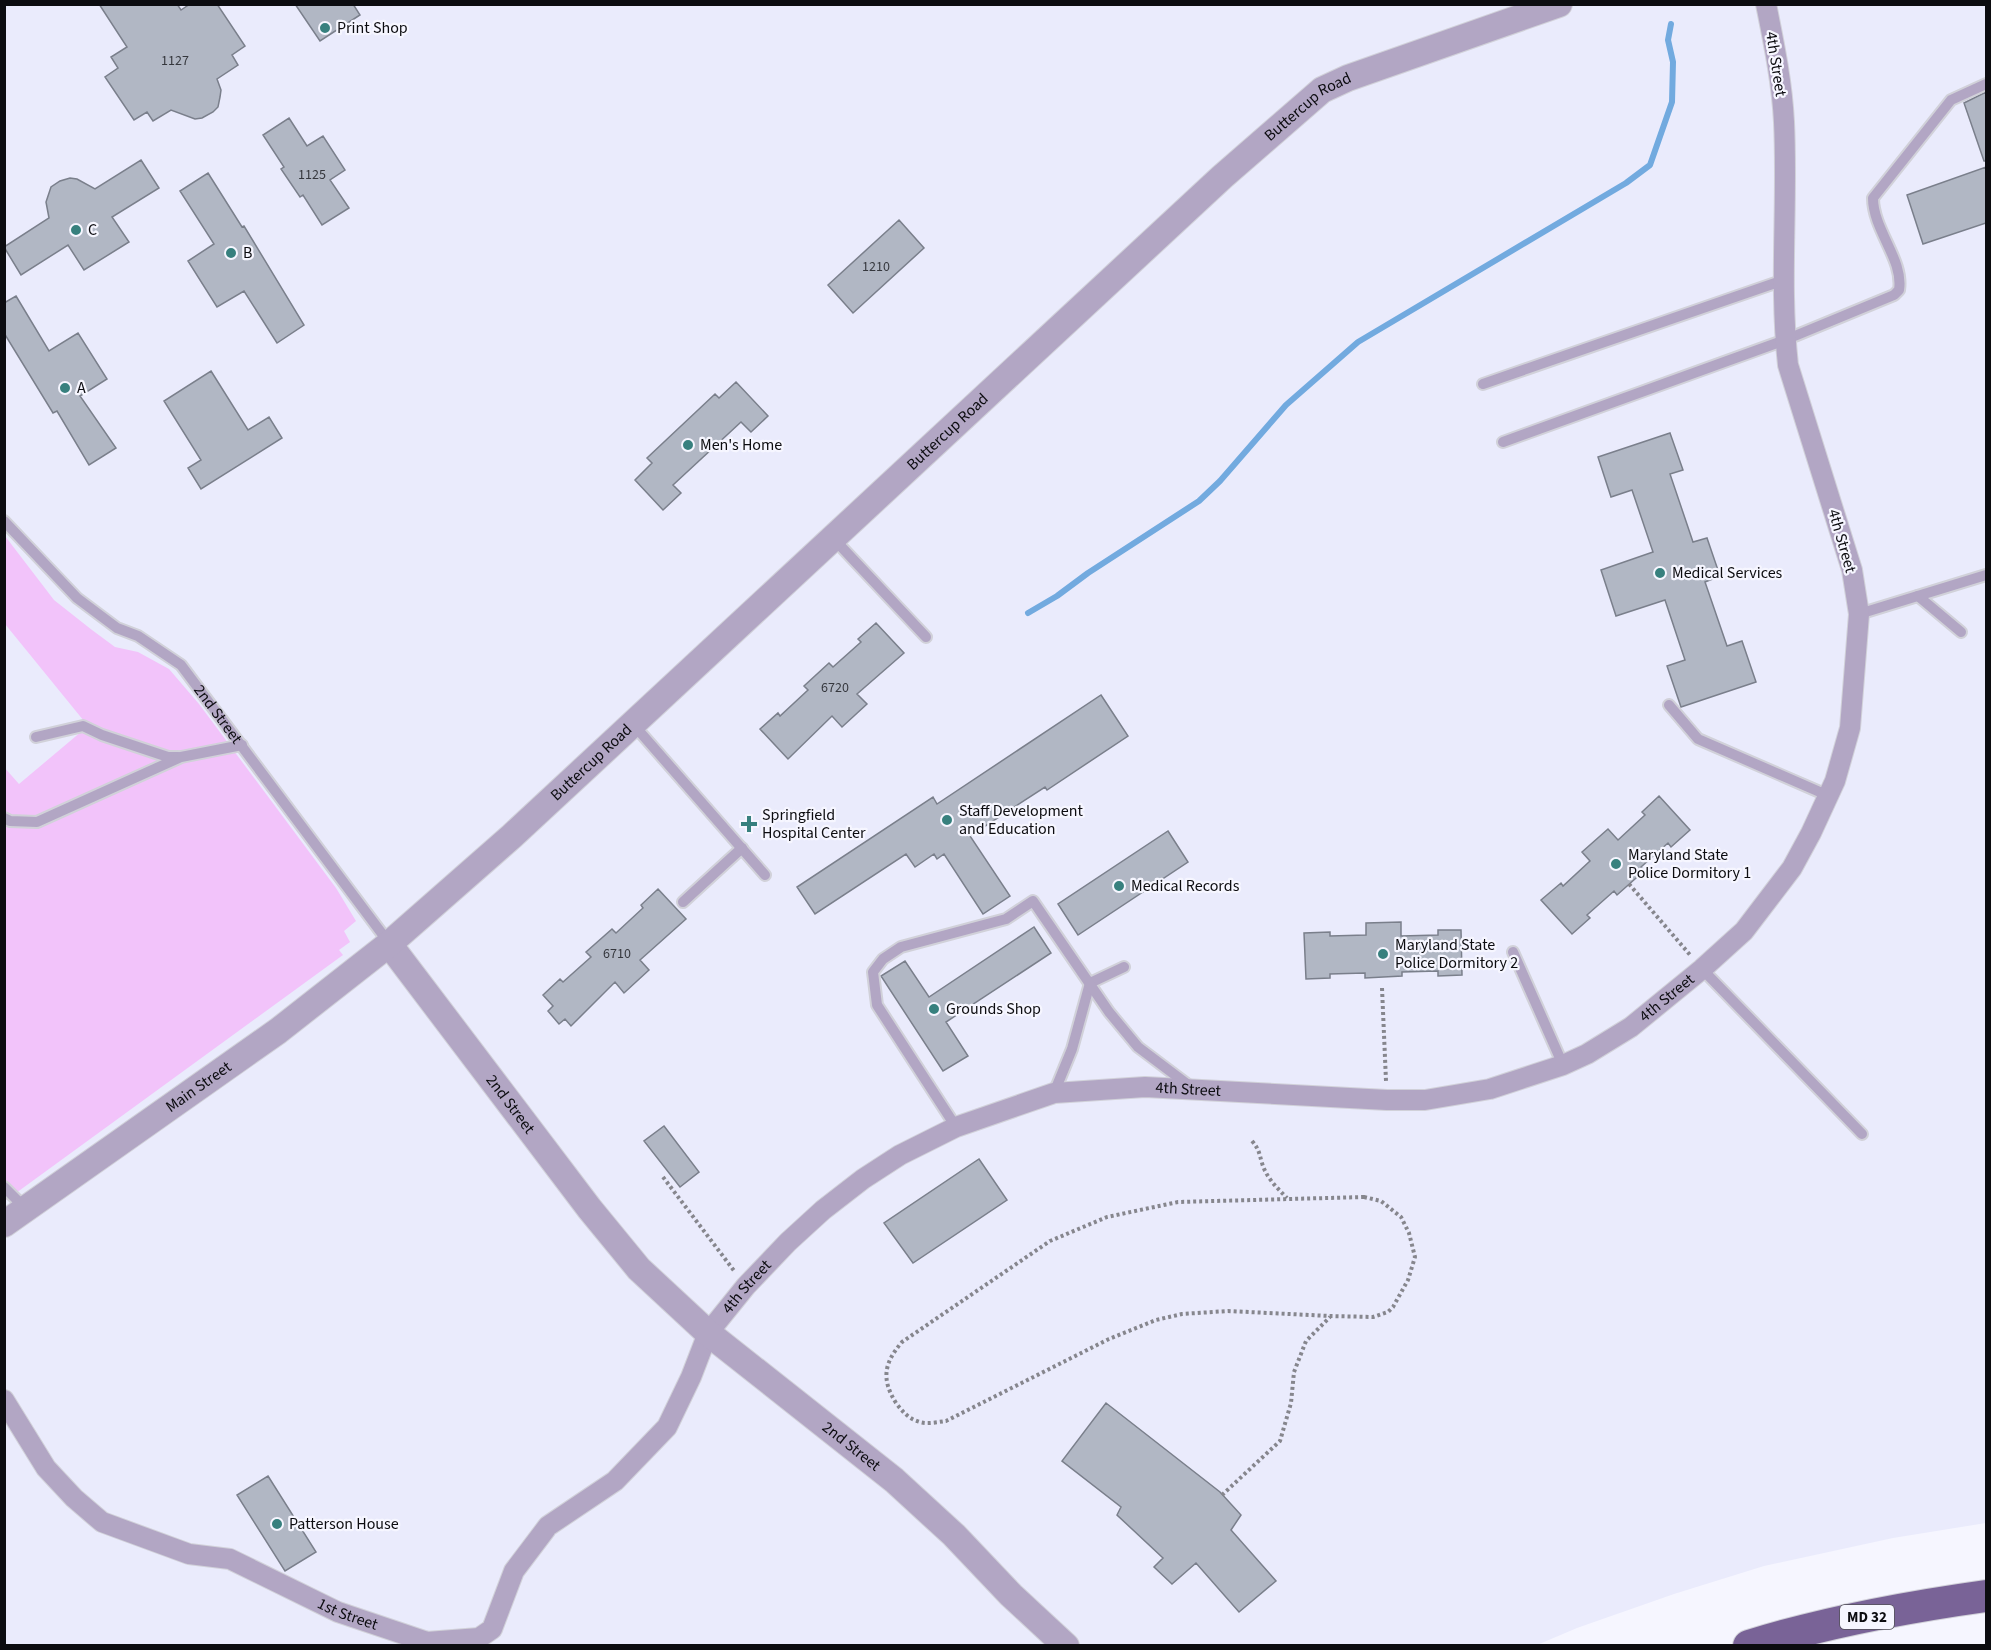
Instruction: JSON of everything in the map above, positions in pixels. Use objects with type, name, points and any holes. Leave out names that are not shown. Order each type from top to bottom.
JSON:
[{"type":"main road","name":"MD 32","points":[[1749,1646],[1805,1630],[1949,1601],[1986,1596]]},
{"type":"street","name":"Buttercup Road","points":[[389,944],[512,836],[1222,177],[1322,90],[1348,78],[1559,4]]},
{"type":"street","name":"4th Street","points":[[708,1333],[746,1286],[788,1242],[823,1210],[900,1155],[956,1127],[1054,1093],[1145,1087],[1425,1100],[1490,1089],[1563,1065],[1587,1054],[1631,1027],[1744,931],[1769,900],[1792,868],[1829,796],[1850,728],[1859,614],[1852,570],[1788,365],[1785,340],[1784,280],[1784,121],[1778,66],[1766,4]]},
{"type":"street","name":"Main Street","points":[[4,1224],[278,1031],[389,944]]},
{"type":"street","name":"2nd Street","points":[[389,944],[589,1208],[639,1269],[708,1333],[894,1479],[954,1535],[1011,1595],[1065,1646]]},
{"type":"street","name":"1st Street","points":[[4,1401],[46,1468],[74,1498],[102,1522],[189,1554],[230,1559],[338,1612],[427,1642],[479,1638],[492,1629],[514,1571],[548,1526],[615,1481],[667,1427],[691,1377],[708,1333]]},
{"type":"lane","points":[[1503,442],[1785,340],[1894,296],[1899,290],[1899,274],[1873,207],[1874,198],[1951,100],[1986,84]]},
{"type":"lane","points":[[1482,384],[1784,280]]},
{"type":"lane","name":"2nd Street","points":[[4,521],[77,598],[117,628],[138,636],[181,664],[389,944]]},
{"type":"lane","points":[[833,538],[926,637]]},
{"type":"lane","points":[[1859,614],[1986,575]]},
{"type":"lane","points":[[1918,596],[1961,632]]},
{"type":"lane","points":[[1669,705],[1698,740],[1829,796]]},
{"type":"lane","points":[[633,724],[765,874]]},
{"type":"lane","points":[[36,737],[83,726],[102,735],[168,757],[181,757],[242,745]]},
{"type":"lane","points":[[4,818],[10,821],[37,822],[181,757]]},
{"type":"lane","points":[[682,902],[742,848]]},
{"type":"lane","points":[[956,1127],[877,1005],[873,972],[883,959],[901,947],[1006,919],[1034,901],[1109,1012],[1138,1047],[1193,1089]]},
{"type":"lane","points":[[1513,952],[1563,1065]]},
{"type":"lane","points":[[1054,1093],[1072,1049],[1090,983],[1124,967]]},
{"type":"lane","points":[[1702,969],[1862,1134]]},
{"type":"lane","points":[[4,1187],[25,1208]]},
{"type":"path","points":[[1629,884],[1702,969]]},
{"type":"path","points":[[1382,988],[1387,1100]]},
{"type":"path","points":[[1252,1141],[1260,1150],[1262,1162],[1272,1183],[1287,1198]]},
{"type":"path","points":[[663,1177],[746,1286]]},
{"type":"path","points":[[1364,1197],[1381,1201],[1401,1217],[1409,1233],[1414,1257],[1408,1280],[1394,1307],[1388,1312],[1373,1317],[1228,1311],[1182,1314],[1156,1320],[1108,1339],[946,1421],[918,1422],[903,1412],[889,1392],[887,1368],[891,1354],[902,1342],[1050,1241],[1089,1224],[1136,1210],[1178,1202],[1287,1198],[1364,1197]]},
{"type":"path","points":[[1222,1495],[1280,1441],[1291,1403],[1294,1372],[1306,1341],[1330,1316]]},
{"type":"shaded area","name":"Springfield Hospital Center","points":[[5,5],[1986,5],[1986,1523],[1893,1538],[1764,1566],[1674,1594],[1577,1628],[1537,1645],[5,1646]]},
{"type":"shaded area","points":[[5,536],[54,600],[115,647],[138,652],[169,669],[199,704],[336,888],[356,921],[344,931],[350,942],[339,950],[343,955],[5,1201],[4,767],[19,784],[88,726],[5,624]]},
{"type":"building","points":[[99,4],[177,4],[181,10],[190,4],[217,4],[245,46],[232,55],[238,65],[217,79],[221,90],[218,107],[202,118],[195,119],[171,110],[153,121],[147,112],[134,120],[105,77],[118,68],[111,57],[127,47]]},
{"type":"building","name":"Print Shop","points":[[295,4],[353,4],[360,15],[320,41]]},
{"type":"building","points":[[1986,92],[1986,161],[1984,161],[1964,103]]},
{"type":"building","points":[[289,118],[307,146],[323,136],[345,170],[330,180],[349,208],[322,225],[303,195],[300,197],[281,169],[284,167],[263,135]]},
{"type":"building","name":"C","points":[[141,160],[159,188],[112,217],[129,242],[84,270],[68,245],[21,275],[4,247],[49,218],[46,202],[51,187],[70,178],[77,179],[95,189]]},
{"type":"building","points":[[1986,167],[1986,223],[1923,244],[1907,195]]},
{"type":"building","name":"B","points":[[208,173],[242,227],[244,226],[304,325],[277,343],[244,291],[217,307],[188,261],[214,244],[180,191]]},
{"type":"building","points":[[899,220],[924,248],[853,313],[828,285]]},
{"type":"building","name":"A","points":[[16,296],[49,351],[78,333],[107,379],[80,396],[116,448],[89,465],[57,411],[53,413],[4,333],[4,303]]},
{"type":"building","points":[[211,371],[248,430],[269,417],[282,438],[201,489],[188,468],[201,460],[164,401]]},
{"type":"building","name":"Men's Home","points":[[736,382],[768,416],[751,432],[741,422],[673,485],[681,493],[663,510],[635,480],[652,463],[647,458],[715,394],[719,398]]},
{"type":"building","name":"Medical Services","points":[[1670,433],[1683,470],[1670,474],[1693,542],[1707,538],[1720,576],[1705,582],[1727,646],[1742,641],[1756,682],[1681,707],[1667,666],[1685,660],[1665,600],[1616,616],[1601,570],[1653,552],[1632,490],[1611,497],[1598,457]]},
{"type":"building","points":[[876,623],[904,653],[857,694],[867,704],[842,727],[832,716],[788,759],[760,729],[778,713],[780,716],[808,690],[804,686],[829,663],[833,667],[861,642],[858,639]]},
{"type":"building","name":"Staff Development and Education","points":[[1101,695],[1128,736],[1047,790],[1045,787],[970,836],[1010,896],[983,914],[944,854],[937,859],[934,854],[915,867],[906,854],[815,914],[797,887],[933,797],[937,804]]},
{"type":"building","name":"Maryland State Police Dormitory 1","points":[[1659,796],[1690,830],[1671,847],[1668,843],[1641,867],[1644,871],[1617,895],[1614,891],[1587,915],[1590,918],[1572,934],[1541,900],[1561,883],[1563,886],[1590,861],[1582,852],[1608,829],[1618,840],[1645,815],[1642,812]]},
{"type":"building","name":"Medical Records","points":[[1168,831],[1188,862],[1078,935],[1058,904]]},
{"type":"building","points":[[658,889],[686,919],[640,960],[649,970],[624,993],[615,982],[571,1026],[565,1019],[559,1024],[548,1011],[553,1006],[543,995],[560,979],[563,982],[591,957],[586,952],[612,929],[616,933],[643,908],[641,905]]},
{"type":"building","name":"Maryland State Police Dormitory 2","points":[[1401,922],[1401,936],[1438,935],[1438,930],[1461,930],[1462,975],[1438,976],[1438,971],[1402,972],[1402,976],[1365,978],[1365,973],[1330,974],[1330,978],[1306,979],[1304,933],[1330,932],[1330,936],[1366,935],[1366,923]]},
{"type":"building","name":"Grounds Shop","points":[[1034,927],[1051,953],[946,1022],[968,1056],[943,1071],[881,976],[905,961],[929,997]]},
{"type":"building","points":[[664,1126],[699,1172],[680,1187],[644,1141]]},
{"type":"building","points":[[979,1159],[1007,1200],[913,1263],[884,1223]]},
{"type":"building","points":[[1106,1403],[1220,1492],[1241,1515],[1231,1530],[1276,1581],[1239,1612],[1196,1563],[1172,1584],[1154,1567],[1163,1558],[1117,1515],[1121,1507],[1062,1461]]},
{"type":"building","name":"Patterson House","points":[[268,1476],[316,1552],[285,1571],[237,1495]]},
{"type":"waterway","points":[[1028,613],[1199,501],[1220,481],[1286,405],[1358,342],[1626,183],[1650,165],[1672,102],[1673,62],[1668,40],[1671,24]]},
{"type":"place","name":"Print Shop","points":[[325,28]]},
{"type":"place","name":"C","points":[[76,230]]},
{"type":"place","name":"B","points":[[231,253]]},
{"type":"place","name":"A","points":[[65,388]]},
{"type":"place","name":"Men's Home","points":[[688,445]]},
{"type":"place","name":"Medical Services","points":[[1660,573]]},
{"type":"place","name":"Staff Development and Education","points":[[947,820]]},
{"type":"place","name":"Springfield Hospital Center","points":[[749,824]]},
{"type":"place","name":"Maryland State Police Dormitory 1","points":[[1616,864]]},
{"type":"place","name":"Medical Records","points":[[1119,886]]},
{"type":"place","name":"Maryland State Police Dormitory 2","points":[[1383,954]]},
{"type":"place","name":"Grounds Shop","points":[[934,1009]]},
{"type":"place","name":"Patterson House","points":[[277,1524]]}]
